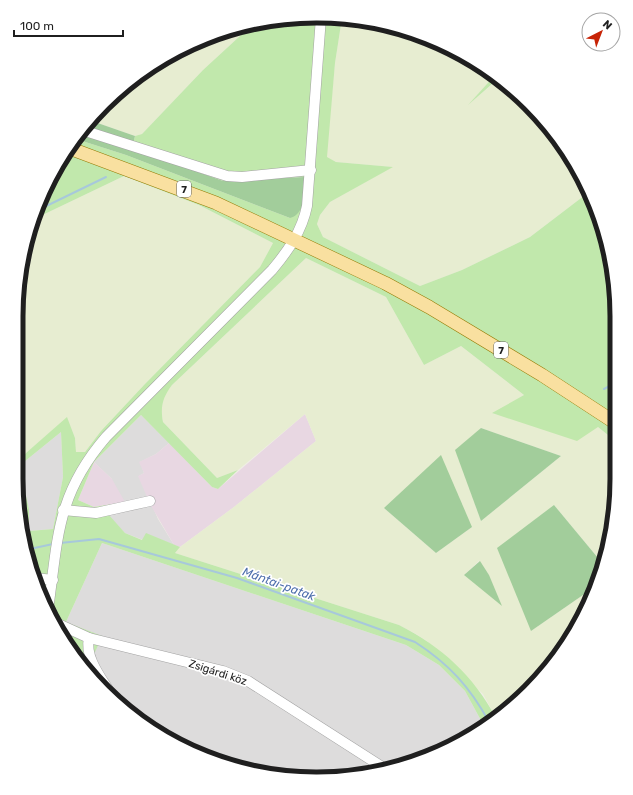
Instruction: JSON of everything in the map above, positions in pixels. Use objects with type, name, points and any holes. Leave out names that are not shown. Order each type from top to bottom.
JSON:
[{"type":"main road","name":"7","points":[[74,150],[189,191],[295,239],[385,283],[429,307],[542,375],[610,419]]},
{"type":"street","points":[[50,601],[57,542],[63,510],[73,486],[88,460],[106,437],[128,414],[261,282],[278,263],[295,239],[306,214],[311,170],[321,23]]},
{"type":"street","points":[[89,132],[227,176],[242,177],[311,170]]},
{"type":"street","points":[[63,510],[96,512],[150,501]]},
{"type":"street","points":[[41,579],[53,580]]},
{"type":"street","name":"Zsigárdi köz","points":[[63,626],[89,638],[223,671],[248,681],[379,765]]},
{"type":"street","points":[[89,638],[87,645],[90,659],[101,677]]},
{"type":"shaded area","points":[[305,414],[316,441],[234,507],[180,547],[174,545],[150,504],[138,476],[144,473],[139,462],[156,454],[169,443],[212,487],[218,489]]},
{"type":"shaded area","points":[[141,415],[169,443],[156,454],[140,462],[144,473],[139,476],[158,519],[174,545],[147,534],[143,540],[125,533],[108,515],[112,479],[94,462]]},
{"type":"shaded area","points":[[61,432],[63,477],[53,529],[29,531],[29,509],[23,485],[23,463]]},
{"type":"shaded area","points":[[94,462],[112,479],[125,502],[94,507],[78,500]]},
{"type":"shaded area","points":[[102,543],[406,645],[439,665],[465,691],[482,722],[429,750],[374,766],[316,772],[278,769],[241,762],[204,750],[170,733],[153,723],[123,699],[109,686],[85,658],[66,622]]},
{"type":"green space","points":[[316,23],[341,25],[335,63],[327,157],[336,162],[393,167],[330,202],[320,215],[317,224],[323,237],[420,286],[462,270],[530,237],[584,196],[588,204],[600,241],[609,297],[610,437],[598,427],[577,441],[492,413],[524,395],[461,346],[424,365],[386,297],[306,258],[172,385],[163,402],[163,422],[217,478],[238,470],[218,489],[212,487],[141,415],[94,462],[78,500],[94,507],[125,502],[109,515],[125,533],[142,540],[146,533],[180,547],[175,553],[399,625],[443,653],[467,675],[493,713],[482,722],[465,691],[439,665],[406,645],[102,543],[66,622],[102,636],[90,664],[72,642],[45,591],[29,536],[23,485],[29,509],[29,531],[53,529],[63,477],[61,432],[23,463],[23,457],[67,417],[75,438],[76,452],[85,452],[101,431],[144,385],[260,267],[273,243],[199,205],[124,176],[41,216],[53,187],[72,153],[82,141],[126,155],[290,218],[304,177],[223,181],[132,148],[135,136],[142,134],[203,70],[244,32],[297,24]]},
{"type":"green space","points":[[341,25],[392,33],[429,45],[463,62],[490,80],[471,102],[494,83],[510,96],[537,123],[561,153],[584,196],[530,237],[462,270],[420,286],[323,237],[317,224],[320,215],[330,202],[392,167],[336,162],[326,157],[335,63]]},
{"type":"green space","points":[[244,32],[203,70],[142,134],[135,136],[96,123],[123,96],[153,72],[204,45]]},
{"type":"green space","points":[[490,80],[493,83],[468,105]]},
{"type":"green space","points":[[96,123],[135,136],[132,148],[223,181],[304,177],[302,207],[295,216],[290,218],[126,155],[82,141]]},
{"type":"green space","points":[[124,176],[199,205],[273,243],[260,267],[144,385],[101,431],[85,452],[76,452],[75,438],[67,418],[23,456],[24,297],[29,259],[41,216]]},
{"type":"green space","points":[[306,258],[386,297],[424,365],[461,346],[524,395],[493,414],[598,427],[610,437],[609,498],[604,536],[599,559],[554,505],[531,631],[588,592],[561,642],[524,686],[493,713],[483,694],[427,641],[399,625],[175,553],[180,547],[234,507],[316,441],[305,414],[238,470],[217,478],[163,422],[161,409],[164,395],[172,385]],"holes":[[[481,428],[561,456],[481,521],[467,481]],[[384,508],[472,527],[436,553]],[[479,561],[489,575],[464,575]]]},
{"type":"green space","points":[[481,428],[561,456],[481,521],[455,450]]},
{"type":"green space","points":[[441,455],[472,527],[436,553],[384,508]]},
{"type":"green space","points":[[554,505],[599,559],[588,592],[531,631],[497,548]]},
{"type":"green space","points":[[480,561],[489,575],[502,606],[464,575]]},
{"type":"waterway","points":[[44,207],[106,177]]},
{"type":"waterway","points":[[604,389],[610,386]]},
{"type":"waterway","name":"Mántai-patak","points":[[60,543],[99,539],[237,578],[415,642],[427,650],[458,677],[487,718]]},
{"type":"waterway","name":"Mántai-patak","points":[[32,549],[53,544]]}]
